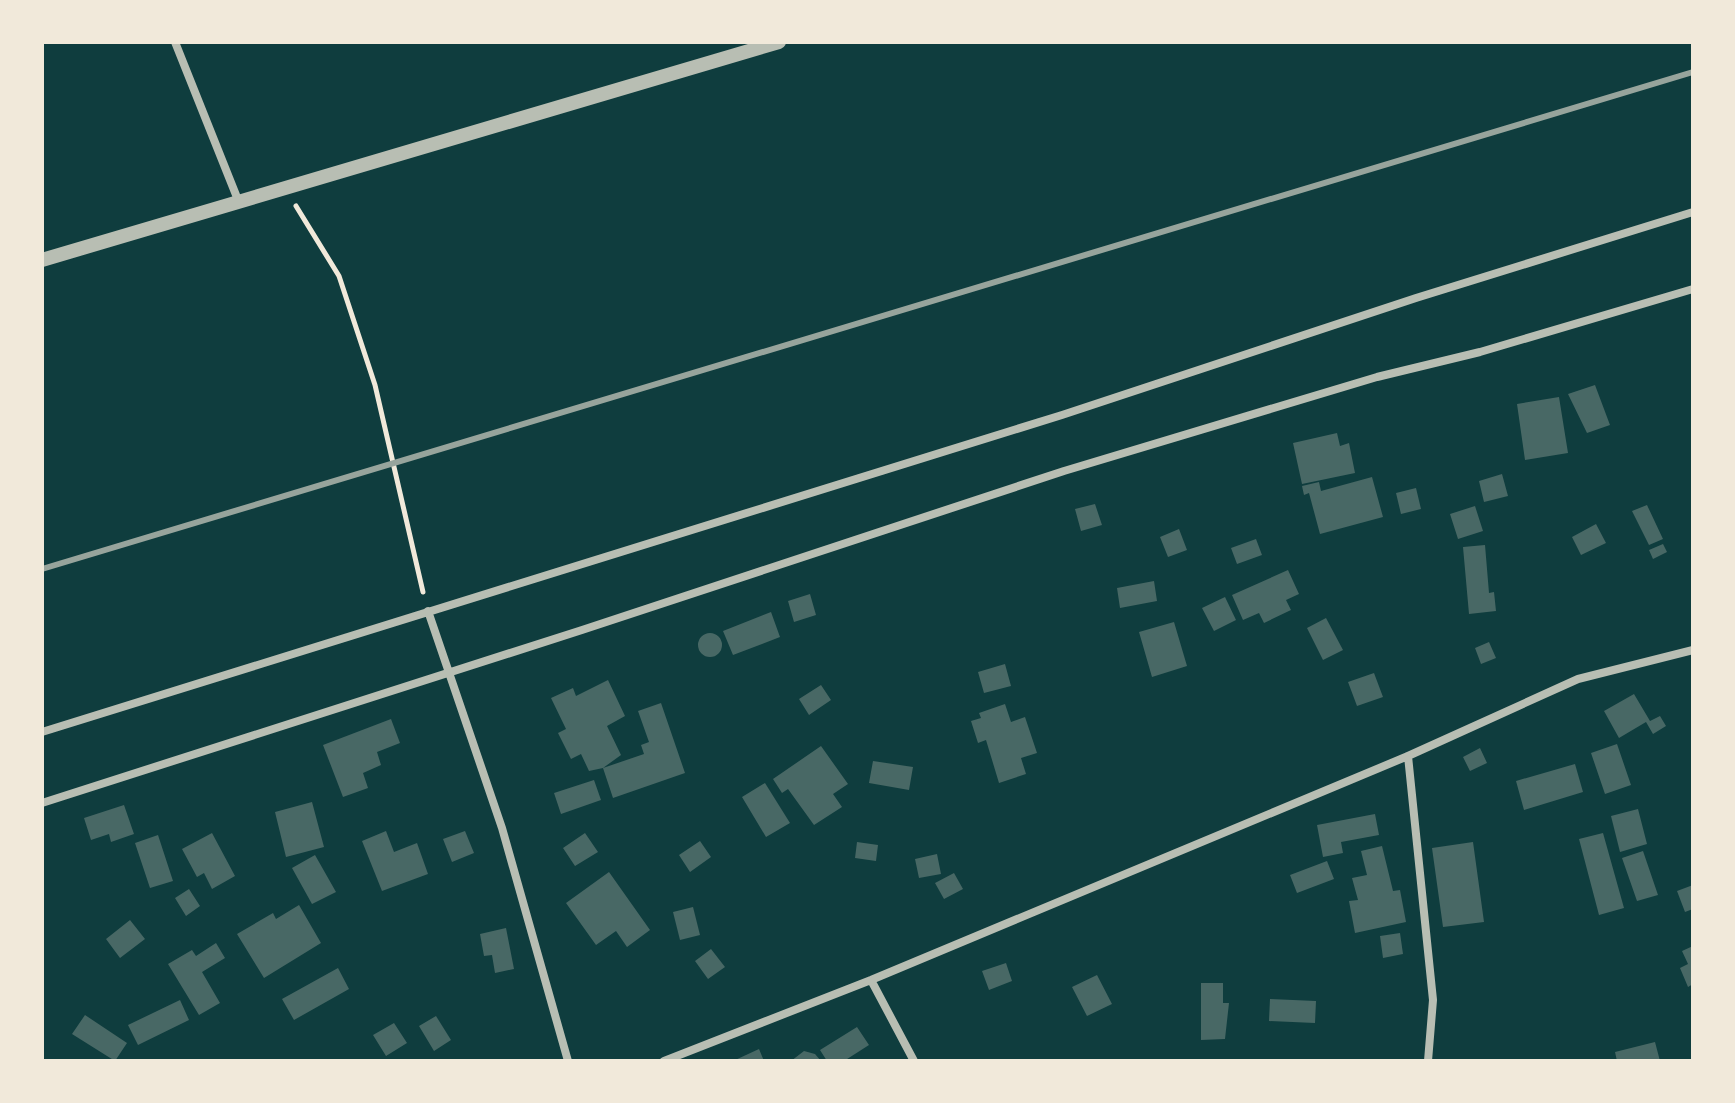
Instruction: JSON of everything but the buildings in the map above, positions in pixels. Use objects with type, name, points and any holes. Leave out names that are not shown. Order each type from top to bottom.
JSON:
[{"type":"street","points":[[175,42],[238,200]]},
{"type":"street","points":[[42,260],[779,42]]},
{"type":"street","points":[[42,732],[1047,420],[1416,298],[1693,212]]},
{"type":"street","points":[[42,803],[450,673],[1064,471],[1377,377],[1480,352],[1693,289]]},
{"type":"street","points":[[428,611],[502,828],[568,1061]]},
{"type":"street","points":[[664,1061],[871,980],[1408,756],[1578,679],[1693,650]]},
{"type":"street","points":[[1408,756],[1433,1000],[1428,1061]]},
{"type":"street","points":[[871,980],[914,1061]]},
{"type":"path","points":[[285,188],[339,276],[362,344],[375,385],[428,611]]},
{"type":"railway","points":[[42,569],[1693,72]]}]
